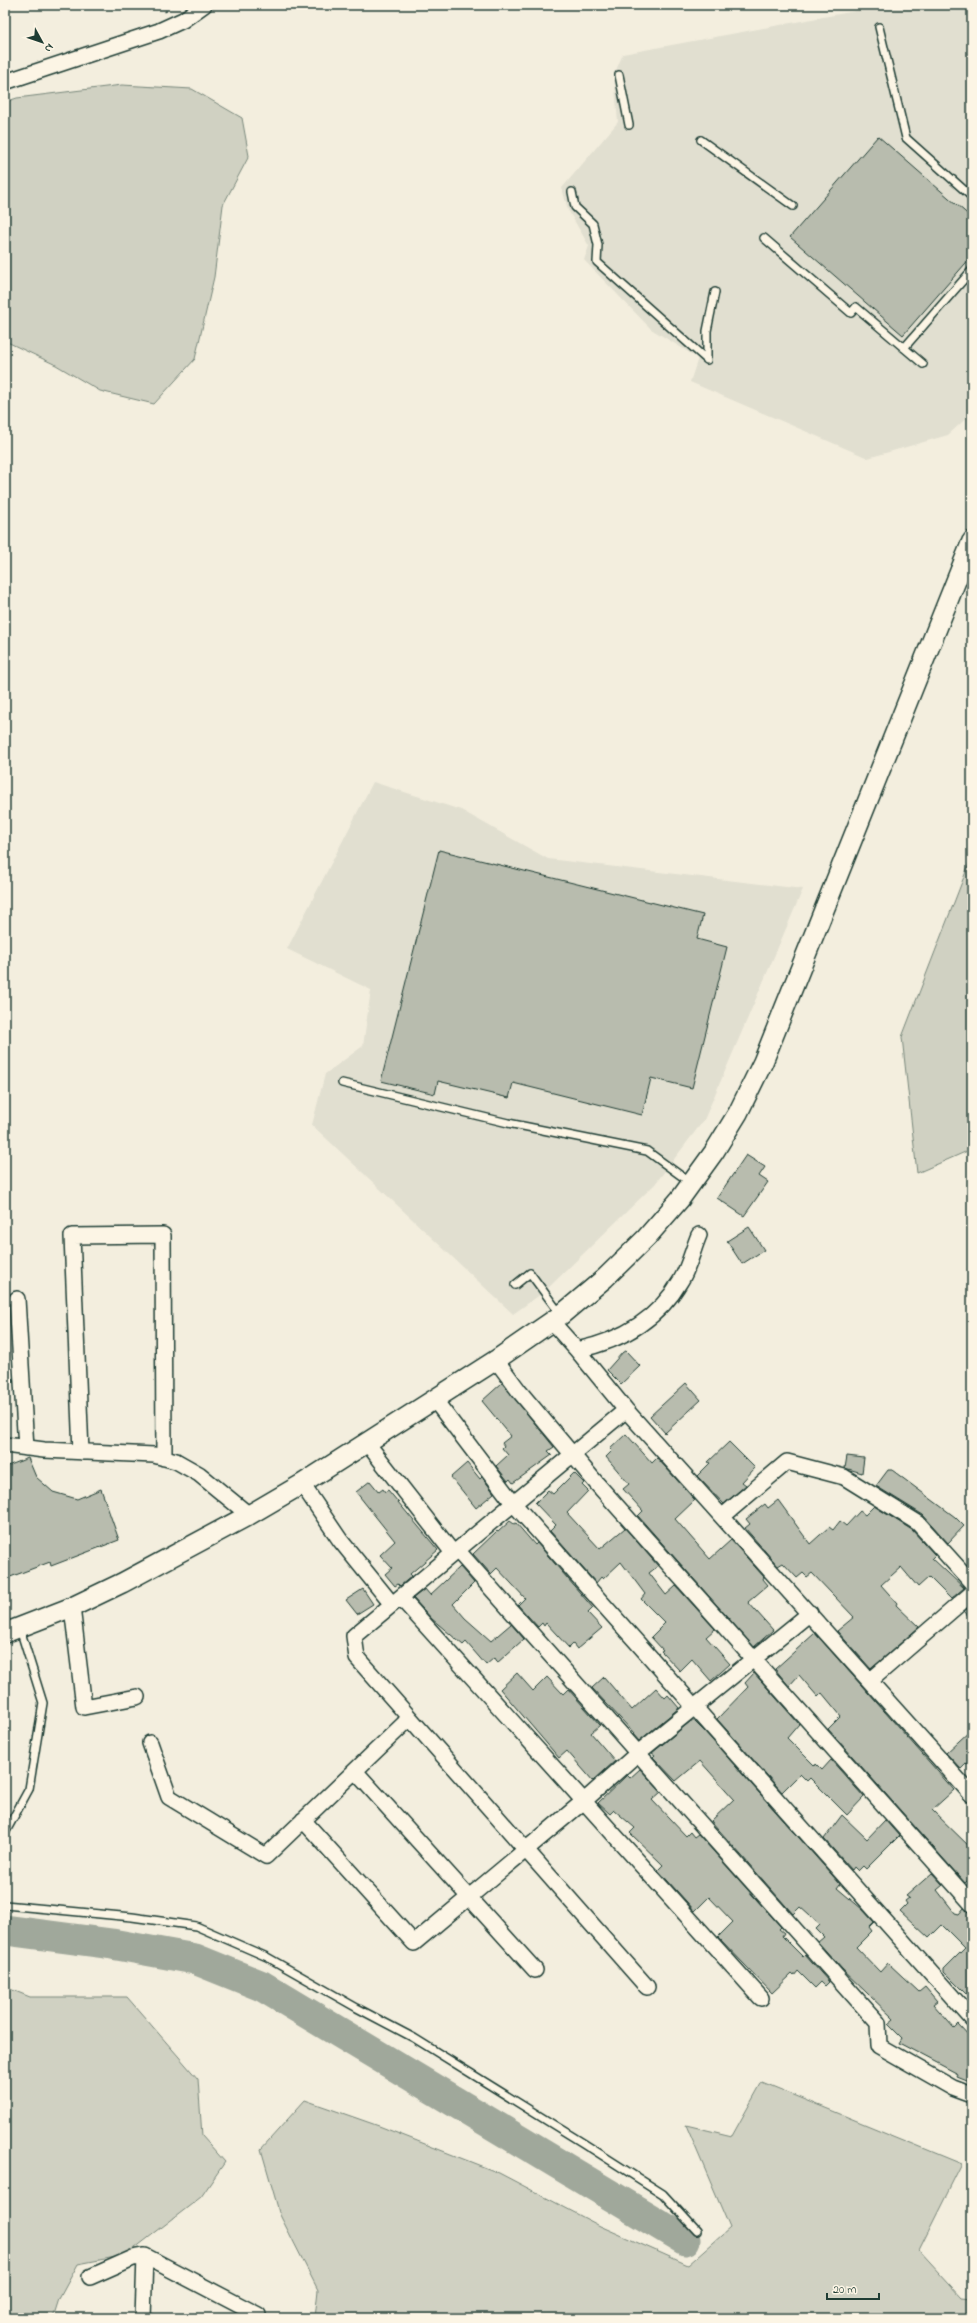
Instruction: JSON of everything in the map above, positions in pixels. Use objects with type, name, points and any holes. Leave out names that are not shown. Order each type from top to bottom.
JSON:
[{"type":"street","points":[[5,82],[158,31],[182,20],[204,5]]},
{"type":"street","points":[[12,1631],[72,1607],[122,1583],[248,1516],[302,1484],[496,1360],[557,1318],[605,1278],[646,1238],[714,1152],[763,1062],[972,541]]},
{"type":"street","points":[[81,1452],[72,1236],[163,1235],[164,1458]]},
{"type":"street","points":[[577,1350],[598,1346],[643,1323],[656,1313],[681,1280],[699,1235]]},
{"type":"street","points":[[17,1299],[26,1448]]},
{"type":"street","points":[[557,1318],[577,1350],[626,1410],[723,1516],[972,1795]]},
{"type":"street","points":[[496,1360],[519,1391],[572,1454],[972,1904]]},
{"type":"street","points":[[434,1399],[513,1503],[972,2019]]},
{"type":"street","points":[[626,1410],[354,1636],[357,1658],[647,1987]]},
{"type":"street","points":[[367,1443],[455,1552],[638,1753],[878,2023],[879,2046],[953,2088],[972,2095]]},
{"type":"street","points":[[5,1445],[81,1452],[154,1455],[176,1461],[199,1474],[248,1516]]},
{"type":"street","points":[[723,1516],[787,1462],[844,1477],[918,1523],[972,1583]]},
{"type":"street","points":[[302,1484],[340,1540],[584,1801],[761,1998]]},
{"type":"street","points":[[870,1681],[972,1592]]},
{"type":"street","points":[[72,1607],[84,1707],[137,1697]]},
{"type":"street","points":[[303,1820],[414,1943],[584,1801],[638,1753],[696,1708],[810,1613]]},
{"type":"street","points":[[150,1743],[169,1797],[266,1856],[410,1718]]},
{"type":"street","points":[[355,1771],[535,1970]]},
{"type":"street","points":[[90,2277],[133,2258],[145,2256],[258,2316],[258,2318]]},
{"type":"street","points":[[143,2318],[145,2256]]},
{"type":"lane","points":[[879,27],[906,138],[972,197]]},
{"type":"lane","points":[[619,75],[629,125]]},
{"type":"lane","points":[[701,140],[793,206]]},
{"type":"lane","points":[[572,192],[575,208],[593,224],[598,244],[596,262],[707,360],[706,331],[715,292]]},
{"type":"lane","points":[[764,238],[851,313],[856,307],[923,364]]},
{"type":"lane","points":[[904,348],[972,270]]},
{"type":"lane","points":[[342,1083],[508,1123],[647,1151],[691,1183]]},
{"type":"lane","points":[[515,1285],[530,1273],[557,1318]]},
{"type":"lane","points":[[5,1833],[30,1790],[43,1703],[12,1631]]},
{"type":"lane","points":[[5,1905],[132,1917],[196,1926],[268,1957],[357,2008],[414,2038],[583,2142],[663,2194],[697,2230]]},
{"type":"shaded area","points":[[888,5],[972,5],[972,413],[948,435],[868,458],[690,382],[698,358],[651,329],[584,260],[589,246],[568,210],[562,188],[618,122],[614,75],[623,54]]},
{"type":"shaded area","points":[[122,85],[192,89],[242,118],[249,156],[223,205],[214,277],[195,359],[154,404],[100,391],[56,365],[5,341],[5,102],[17,98]]},
{"type":"shaded area","points":[[373,782],[461,810],[548,859],[803,889],[704,1120],[655,1184],[544,1292],[513,1314],[312,1125],[325,1074],[363,1046],[371,990],[287,949]]},
{"type":"shaded area","points":[[972,856],[972,1149],[917,1173],[902,1037]]},
{"type":"shaded area","points":[[5,1987],[30,1997],[127,1997],[198,2079],[202,2136],[225,2162],[201,2197],[126,2255],[78,2264],[59,2299],[53,2318],[5,2318]]},
{"type":"shaded area","points":[[762,2082],[962,2164],[919,2250],[962,2297],[972,2298],[972,2318],[315,2318],[318,2290],[280,2215],[261,2149],[305,2100],[379,2126],[499,2173],[600,2226],[688,2265],[730,2228],[686,2125],[732,2136]]},
{"type":"building","points":[[878,136],[972,218],[972,256],[903,335],[790,237]]},
{"type":"building","points":[[439,850],[703,915],[697,939],[727,947],[692,1088],[651,1078],[642,1115],[513,1083],[509,1098],[438,1081],[435,1094],[381,1081]]},
{"type":"building","points":[[746,1155],[765,1167],[759,1176],[768,1182],[744,1216],[717,1198]]},
{"type":"building","points":[[749,1227],[764,1250],[742,1264],[727,1241]]},
{"type":"building","points":[[626,1351],[640,1366],[621,1384],[607,1370],[623,1352]]},
{"type":"building","points":[[502,1383],[554,1447],[548,1451],[552,1455],[513,1483],[510,1479],[508,1481],[496,1466],[508,1455],[502,1448],[504,1446],[502,1443],[511,1436],[482,1401]]},
{"type":"building","points":[[686,1383],[701,1400],[665,1433],[650,1416]]},
{"type":"building","points":[[626,1434],[652,1463],[657,1458],[695,1500],[675,1519],[710,1559],[731,1540],[764,1577],[763,1579],[768,1585],[748,1602],[773,1630],[754,1647],[638,1516],[643,1511],[623,1489],[629,1484],[606,1457],[612,1451],[610,1449]]},
{"type":"building","points":[[729,1442],[755,1468],[742,1482],[746,1485],[724,1504],[697,1476],[710,1463],[708,1462]]},
{"type":"building","points":[[847,1456],[864,1458],[862,1473],[845,1468]]},
{"type":"building","points":[[28,1458],[36,1477],[53,1492],[77,1499],[101,1489],[119,1540],[51,1566],[50,1562],[5,1579],[5,1467]]},
{"type":"building","points":[[467,1463],[480,1479],[482,1477],[494,1493],[476,1508],[451,1477]]},
{"type":"building","points":[[888,1470],[892,1470],[955,1517],[964,1526],[948,1543],[923,1515],[876,1486]]},
{"type":"building","points":[[574,1473],[584,1483],[582,1485],[588,1491],[567,1513],[600,1549],[625,1528],[658,1566],[649,1573],[666,1595],[676,1586],[715,1629],[706,1637],[730,1664],[711,1681],[692,1659],[680,1671],[661,1651],[663,1650],[651,1637],[665,1623],[641,1599],[645,1594],[621,1562],[603,1579],[601,1577],[596,1583],[550,1531],[556,1525],[535,1503],[548,1490],[553,1494]]},
{"type":"building","points":[[370,1481],[379,1492],[383,1489],[385,1492],[388,1490],[438,1550],[410,1574],[412,1576],[400,1586],[398,1584],[395,1586],[385,1574],[392,1568],[380,1555],[395,1541],[356,1492]]},
{"type":"building","points":[[778,1500],[810,1544],[829,1527],[833,1530],[840,1521],[846,1526],[860,1511],[865,1515],[874,1506],[912,1530],[935,1555],[932,1558],[964,1588],[951,1599],[929,1577],[918,1587],[901,1567],[881,1585],[897,1603],[896,1605],[919,1627],[871,1669],[837,1631],[854,1617],[812,1573],[807,1577],[803,1573],[797,1578],[783,1563],[778,1566],[745,1528],[750,1524],[746,1519],[765,1504],[768,1508]]},
{"type":"building","points":[[510,1521],[514,1524],[516,1523],[535,1545],[537,1543],[593,1608],[588,1613],[602,1628],[577,1649],[573,1644],[569,1648],[546,1623],[544,1626],[542,1623],[538,1627],[518,1605],[525,1598],[497,1568],[491,1574],[473,1554]]},
{"type":"building","points":[[460,1567],[474,1583],[453,1604],[465,1618],[491,1641],[511,1624],[524,1639],[497,1663],[494,1658],[486,1665],[466,1642],[463,1645],[432,1619],[413,1598],[425,1589],[430,1595]]},
{"type":"building","points":[[363,1589],[373,1604],[357,1614],[346,1600]]},
{"type":"building","points":[[972,1605],[972,1620],[964,1611]]},
{"type":"building","points":[[815,1633],[954,1790],[932,1810],[972,1849],[972,1876],[965,1883],[828,1729],[841,1716],[822,1693],[818,1697],[799,1675],[789,1686],[775,1669]]},
{"type":"building","points":[[517,1673],[533,1691],[547,1677],[563,1694],[568,1689],[600,1725],[591,1733],[615,1761],[593,1781],[567,1751],[559,1758],[500,1689]]},
{"type":"building","points":[[754,1673],[799,1724],[787,1738],[815,1766],[816,1764],[822,1770],[831,1760],[864,1797],[847,1815],[810,1778],[807,1781],[800,1774],[782,1792],[717,1719],[748,1687],[745,1683]]},
{"type":"building","points":[[604,1677],[632,1710],[656,1688],[665,1698],[668,1695],[679,1708],[639,1741],[633,1734],[634,1733],[592,1688]]},
{"type":"building","points":[[691,1721],[694,1721],[705,1732],[840,1884],[837,1888],[862,1909],[874,1922],[869,1927],[872,1931],[856,1947],[880,1972],[888,1963],[919,1992],[925,1987],[937,2001],[933,2004],[954,2028],[958,2024],[972,2039],[972,2083],[957,2077],[958,2074],[899,2043],[902,2038],[888,2024],[894,2019],[842,1969],[818,1942],[824,1937],[816,1929],[820,1925],[800,1907],[793,1914],[711,1821],[734,1799],[700,1761],[676,1781],[653,1757],[655,1755],[652,1753]]},
{"type":"building","points":[[972,1729],[972,1758],[961,1769],[946,1753]]},
{"type":"building","points":[[640,1769],[661,1792],[652,1800],[686,1836],[690,1832],[694,1837],[698,1834],[781,1927],[779,1929],[784,1933],[782,1936],[803,1957],[805,1955],[829,1982],[825,1986],[821,1982],[815,1988],[798,1971],[794,1976],[792,1974],[772,1993],[718,1937],[733,1922],[709,1897],[695,1911],[658,1870],[663,1865],[630,1833],[635,1828],[614,1810],[610,1814],[598,1803],[627,1775],[630,1778]]},
{"type":"building","points":[[842,1815],[867,1839],[885,1820],[899,1836],[866,1869],[863,1866],[858,1871],[854,1867],[852,1870],[824,1839]]},
{"type":"building","points":[[932,1873],[943,1885],[937,1890],[955,1913],[959,1914],[964,1908],[972,1916],[972,2000],[944,1972],[944,1969],[965,1948],[942,1925],[929,1938],[900,1911],[907,1904],[905,1901],[909,1898],[906,1896]]},
{"type":"waterway","points":[[5,1930],[112,1944],[195,1959],[262,1986],[685,2240]]}]
